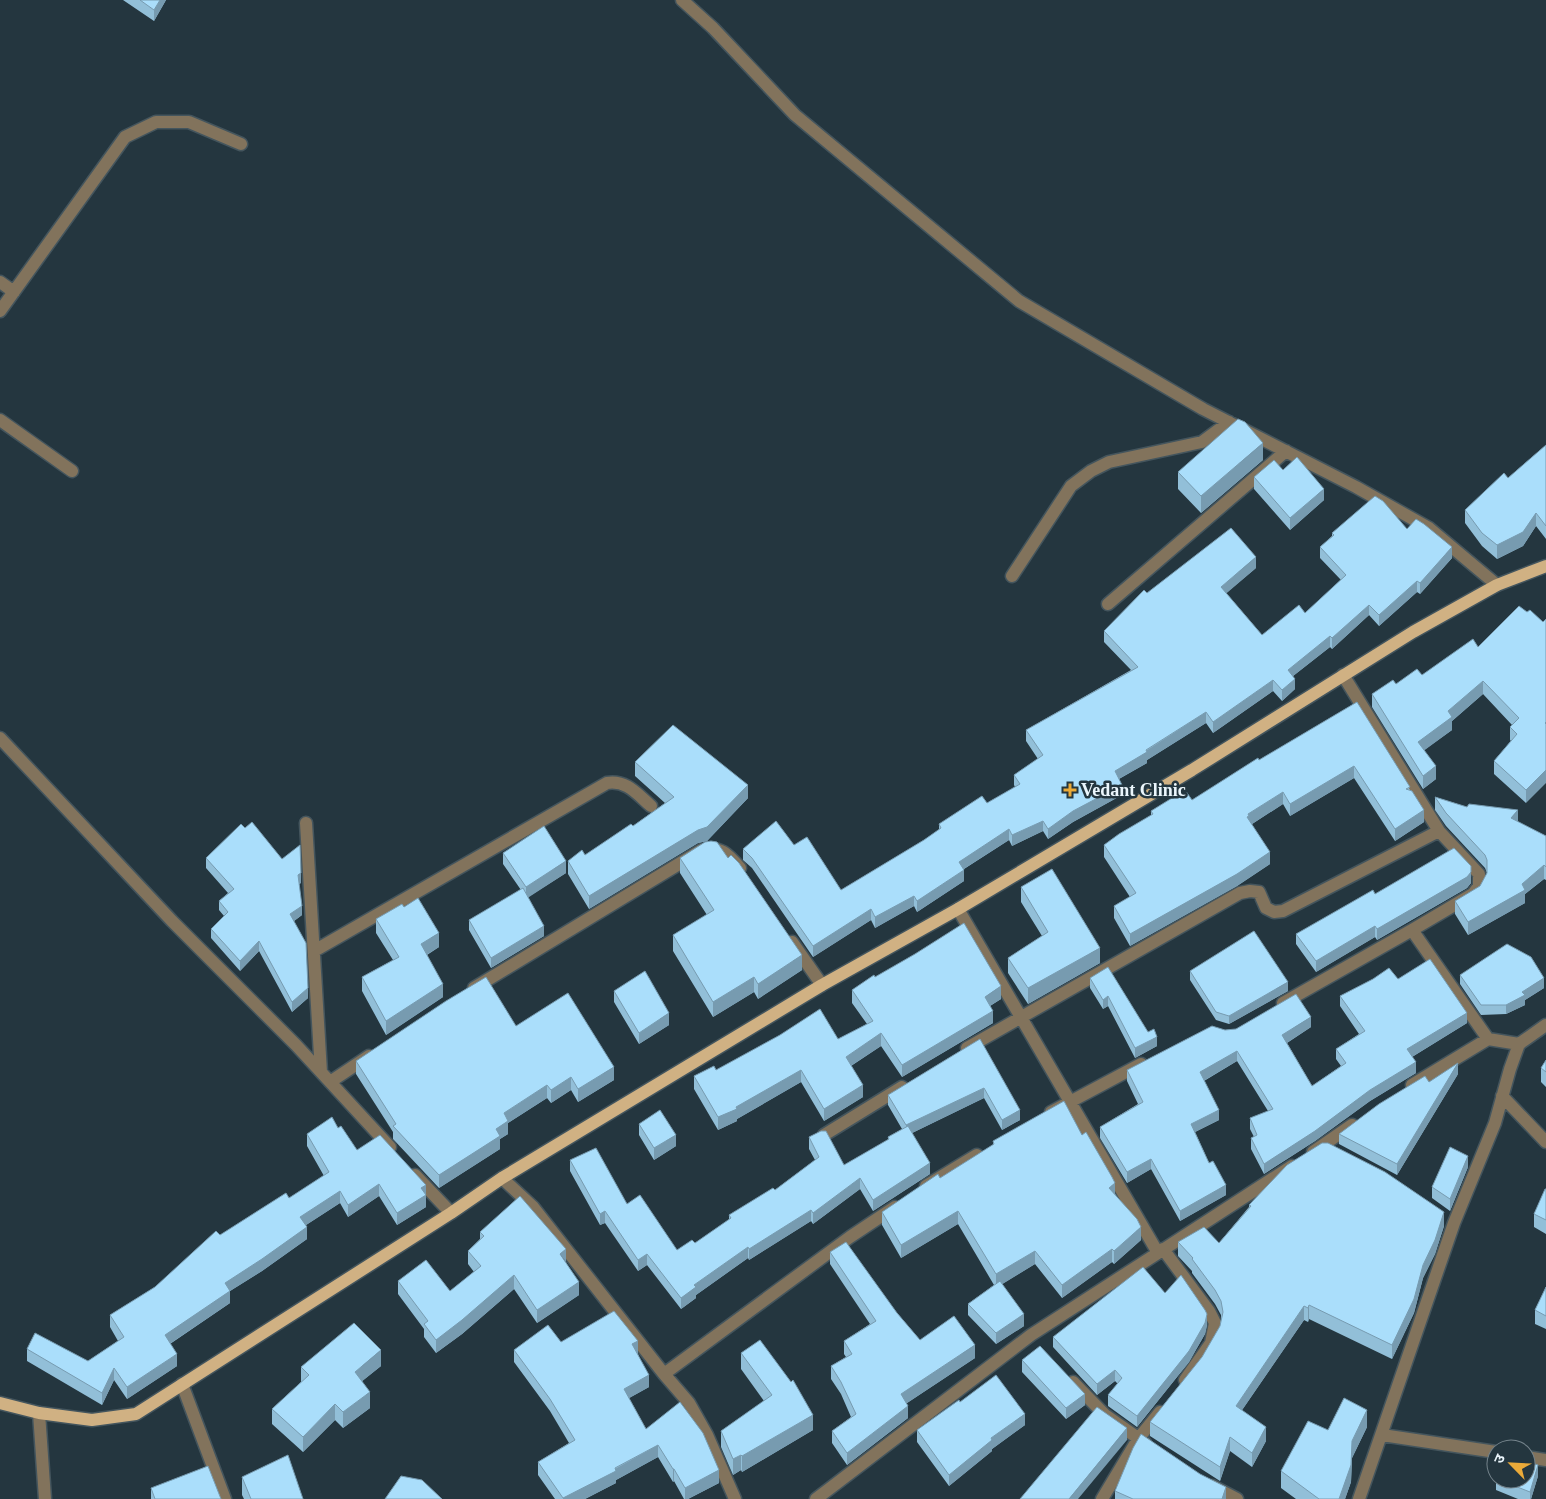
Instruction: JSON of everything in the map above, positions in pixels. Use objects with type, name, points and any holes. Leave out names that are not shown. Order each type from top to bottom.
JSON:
[{"type":"main road","points":[[0,1403],[39,1413],[92,1420],[136,1414],[451,1213],[502,1178],[822,985],[958,909],[1192,770],[1413,632],[1497,585],[1546,566]]},
{"type":"street","points":[[682,0],[713,28],[795,115],[1019,301],[1229,422],[1429,528],[1497,585]]},
{"type":"street","points":[[0,312],[125,137],[156,122],[189,122],[241,144]]},
{"type":"street","points":[[0,282],[14,292]]},
{"type":"street","points":[[0,420],[72,471]]},
{"type":"street","points":[[1012,576],[1071,486],[1091,470],[1109,462],[1202,442],[1229,422]]},
{"type":"street","points":[[1108,604],[1286,451]]},
{"type":"street","points":[[1269,1011],[1412,930],[1472,894],[1479,886],[1479,874],[1439,831],[1343,675]]},
{"type":"street","points":[[0,738],[165,914],[321,1072],[451,1213]]},
{"type":"street","points":[[314,951],[608,783],[625,784],[650,806]]},
{"type":"street","points":[[306,823],[321,1072]]},
{"type":"street","points":[[957,1054],[1240,893],[1250,890],[1259,892],[1266,908],[1274,912],[1283,911],[1439,831]]},
{"type":"street","points":[[467,992],[702,850],[711,848],[722,850],[751,881]]},
{"type":"street","points":[[958,909],[1160,1251],[1209,1311],[1215,1323],[1211,1342],[1180,1386]]},
{"type":"street","points":[[784,930],[822,985]]},
{"type":"street","points":[[1412,930],[1488,1039]]},
{"type":"street","points":[[1359,1499],[1382,1435],[1450,1220],[1495,1123],[1519,1044],[1546,1025]]},
{"type":"street","points":[[1399,1094],[1488,1039],[1519,1044]]},
{"type":"street","points":[[330,1082],[378,1050]]},
{"type":"street","points":[[1037,1120],[1150,1060]]},
{"type":"street","points":[[824,1135],[916,1079]]},
{"type":"street","points":[[1502,1096],[1546,1142]]},
{"type":"street","points":[[816,1499],[1034,1339],[1160,1251],[1320,1148],[1359,1120]]},
{"type":"street","points":[[1320,1148],[1330,1149],[1338,1153]]},
{"type":"street","points":[[919,1191],[986,1150]]},
{"type":"street","points":[[502,1178],[533,1207],[664,1374],[689,1402],[707,1435],[735,1499]]},
{"type":"street","points":[[664,1374],[850,1237],[904,1201]]},
{"type":"street","points":[[1063,1371],[1105,1415],[1155,1450]]},
{"type":"street","points":[[182,1384],[225,1499]]},
{"type":"street","points":[[1102,1499],[1138,1439],[1168,1401]]},
{"type":"street","points":[[39,1413],[45,1499]]},
{"type":"street","points":[[1382,1435],[1486,1451]]},
{"type":"street","points":[[1205,1482],[1236,1499]]},
{"type":"building","points":[[140,0],[160,0],[154,10]]},
{"type":"building","points":[[1238,419],[1245,422],[1263,443],[1201,496],[1178,472]]},
{"type":"building","points":[[1546,445],[1546,526],[1536,513],[1523,532],[1497,545],[1482,533],[1465,510],[1504,473],[1508,478]]},
{"type":"building","points":[[1297,457],[1324,489],[1290,518],[1254,477],[1274,460],[1283,470]]},
{"type":"building","points":[[1375,496],[1383,501],[1407,529],[1416,519],[1452,547],[1420,583],[1417,581],[1379,615],[1369,605],[1332,638],[1330,636],[1288,670],[1295,679],[1282,690],[1273,680],[1213,722],[1206,712],[1115,771],[1122,785],[1073,811],[1048,829],[1043,821],[1012,835],[1009,829],[959,862],[964,870],[917,901],[914,896],[875,917],[871,909],[813,946],[752,858],[743,849],[776,821],[794,845],[807,837],[841,890],[924,840],[941,828],[939,824],[982,796],[987,803],[1020,784],[1014,775],[1043,755],[1026,730],[1138,667],[1104,631],[1144,590],[1147,593],[1231,528],[1256,557],[1221,587],[1262,635],[1299,605],[1305,613],[1346,575],[1320,547],[1334,535],[1332,533]]},
{"type":"building","points":[[1519,606],[1527,612],[1530,610],[1543,622],[1546,619],[1546,770],[1526,790],[1494,761],[1517,734],[1510,727],[1519,718],[1483,681],[1448,711],[1452,717],[1418,742],[1436,766],[1423,776],[1372,694],[1393,680],[1396,684],[1417,669],[1422,675],[1473,639],[1478,647]]},
{"type":"building","points":[[1357,702],[1410,787],[1406,789],[1412,791],[1424,810],[1395,829],[1354,766],[1290,804],[1283,792],[1248,814],[1249,816],[1247,817],[1270,852],[1237,874],[1130,934],[1114,906],[1136,893],[1104,845],[1153,814],[1151,811],[1185,790],[1192,800],[1258,758],[1259,760]]},
{"type":"building","points":[[673,725],[748,785],[707,827],[698,830],[589,896],[568,861],[582,850],[585,855],[631,824],[633,826],[674,797],[635,762]]},
{"type":"building","points":[[1435,797],[1467,807],[1469,804],[1518,810],[1511,818],[1546,836],[1546,867],[1544,865],[1522,884],[1525,890],[1468,922],[1455,901],[1480,886],[1487,873],[1487,860],[1485,855],[1446,813]]},
{"type":"building","points":[[252,822],[282,859],[300,845],[301,873],[298,875],[302,906],[290,914],[306,943],[308,988],[292,1002],[259,941],[240,961],[211,929],[228,912],[219,901],[234,889],[206,858],[241,824],[245,828]]},
{"type":"building","points":[[544,826],[566,861],[526,887],[503,853]]},
{"type":"building","points":[[705,842],[717,842],[728,858],[731,855],[739,863],[802,955],[758,984],[754,977],[713,1002],[673,935],[714,910],[680,858]]},
{"type":"building","points":[[1454,848],[1471,866],[1471,872],[1467,877],[1377,929],[1375,926],[1316,961],[1296,934],[1373,890],[1375,894]]},
{"type":"building","points":[[1052,869],[1100,948],[1028,988],[1008,958],[1048,932],[1021,887]]},
{"type":"building","points":[[523,888],[544,926],[491,958],[469,920]]},
{"type":"building","points":[[418,898],[439,933],[421,944],[443,984],[386,1021],[362,977],[399,957],[376,919],[402,904],[404,907]]},
{"type":"building","points":[[964,923],[1001,986],[985,997],[993,1011],[902,1065],[881,1033],[846,1057],[863,1085],[824,1109],[801,1070],[736,1107],[737,1109],[718,1117],[694,1076],[714,1066],[716,1070],[780,1035],[820,1009],[838,1039],[873,1021],[852,990],[874,975],[875,977],[915,954]]},
{"type":"building","points":[[1254,931],[1288,982],[1229,1016],[1216,1012],[1190,971]]},
{"type":"building","points":[[1507,944],[1531,957],[1544,978],[1522,992],[1525,995],[1506,1005],[1481,1005],[1460,975]]},
{"type":"building","points":[[1430,959],[1467,1013],[1407,1049],[1416,1062],[1370,1090],[1315,1131],[1264,1164],[1251,1138],[1257,1135],[1250,1118],[1273,1109],[1237,1051],[1200,1072],[1219,1110],[1191,1124],[1209,1163],[1213,1161],[1226,1185],[1180,1211],[1151,1159],[1127,1172],[1100,1127],[1143,1102],[1127,1070],[1212,1026],[1225,1030],[1236,1029],[1296,994],[1311,1017],[1282,1035],[1312,1086],[1346,1063],[1336,1049],[1365,1031],[1340,996],[1373,979],[1389,968],[1398,979]]},
{"type":"building","points":[[1108,967],[1148,1032],[1154,1029],[1157,1037],[1135,1048],[1108,996],[1103,1000],[1090,978]]},
{"type":"building","points":[[645,971],[669,1013],[639,1033],[614,991]]},
{"type":"building","points":[[486,977],[516,1026],[568,993],[614,1067],[578,1089],[571,1077],[551,1090],[547,1085],[504,1113],[508,1121],[496,1129],[500,1136],[439,1175],[393,1126],[396,1124],[356,1061],[446,1001]]},
{"type":"building","points":[[980,1039],[1020,1110],[1002,1120],[984,1088],[906,1125],[888,1095]]},
{"type":"building","points":[[1546,1060],[1546,1072],[1541,1068]]},
{"type":"building","points":[[1458,1063],[1397,1164],[1339,1134],[1379,1104],[1425,1076],[1429,1082]]},
{"type":"building","points":[[1064,1101],[1082,1135],[1086,1132],[1112,1177],[1115,1183],[1109,1188],[1137,1219],[1141,1227],[1114,1251],[1112,1249],[1062,1285],[1035,1251],[996,1274],[958,1211],[901,1245],[882,1212],[938,1174],[940,1178],[994,1144],[993,1141]]},
{"type":"building","points":[[660,1110],[676,1135],[654,1148],[639,1124]]},
{"type":"building","points":[[332,1117],[338,1128],[341,1126],[357,1150],[380,1135],[426,1185],[421,1188],[426,1195],[397,1213],[379,1184],[348,1205],[340,1191],[300,1217],[307,1227],[225,1283],[230,1291],[165,1335],[177,1354],[127,1387],[114,1368],[102,1393],[27,1349],[35,1333],[88,1361],[124,1337],[110,1315],[155,1287],[216,1231],[220,1235],[286,1193],[289,1198],[329,1172],[307,1134]]},
{"type":"building","points":[[908,1126],[930,1163],[873,1200],[860,1178],[813,1213],[811,1210],[749,1249],[748,1247],[694,1285],[696,1287],[681,1298],[647,1254],[638,1260],[605,1211],[600,1214],[570,1160],[596,1148],[627,1204],[640,1195],[677,1250],[692,1240],[695,1243],[731,1218],[729,1215],[773,1188],[775,1190],[819,1157],[809,1137],[821,1131],[826,1131],[844,1165]]},
{"type":"building","points":[[1322,1143],[1328,1143],[1385,1172],[1444,1212],[1435,1240],[1423,1265],[1414,1299],[1392,1345],[1309,1305],[1308,1308],[1304,1306],[1236,1406],[1266,1427],[1252,1453],[1230,1437],[1220,1467],[1150,1422],[1202,1357],[1220,1326],[1223,1312],[1221,1301],[1215,1290],[1193,1258],[1178,1242],[1204,1227],[1219,1243],[1251,1206],[1249,1205],[1287,1165]]},
{"type":"building","points":[[1450,1147],[1468,1156],[1450,1199],[1432,1187]]},
{"type":"building","points":[[1546,1189],[1546,1220],[1534,1214]]},
{"type":"building","points":[[520,1196],[566,1249],[560,1254],[579,1282],[537,1310],[514,1275],[436,1340],[424,1324],[428,1321],[398,1281],[426,1260],[450,1291],[481,1266],[468,1251],[484,1236],[480,1232]]},
{"type":"building","points":[[846,1242],[897,1313],[920,1340],[954,1316],[975,1345],[901,1394],[908,1406],[847,1453],[832,1431],[856,1414],[831,1366],[852,1354],[844,1341],[876,1321],[830,1252]]},
{"type":"building","points":[[1143,1267],[1165,1293],[1181,1275],[1207,1314],[1205,1323],[1189,1351],[1137,1416],[1108,1395],[1122,1378],[1115,1370],[1097,1384],[1053,1337]]},
{"type":"building","points":[[1000,1281],[1024,1314],[996,1333],[968,1304]]},
{"type":"building","points":[[1546,1287],[1546,1316],[1535,1310]]},
{"type":"building","points":[[614,1311],[638,1341],[632,1344],[649,1375],[624,1389],[646,1429],[680,1402],[703,1433],[719,1470],[685,1488],[658,1445],[615,1468],[616,1471],[563,1498],[538,1462],[575,1440],[550,1399],[514,1350],[548,1325],[561,1342]]},
{"type":"building","points":[[354,1323],[381,1350],[355,1372],[370,1392],[343,1412],[335,1404],[303,1437],[272,1409],[309,1375],[301,1367]]},
{"type":"building","points":[[760,1340],[791,1382],[793,1380],[813,1415],[742,1456],[733,1459],[721,1431],[772,1395],[741,1353]]},
{"type":"building","points":[[1040,1346],[1085,1394],[1066,1408],[1022,1360]]},
{"type":"building","points":[[996,1375],[1025,1414],[991,1438],[992,1440],[949,1475],[917,1430],[959,1400],[960,1402]]},
{"type":"building","points":[[1344,1398],[1367,1410],[1352,1441],[1351,1465],[1339,1499],[1319,1499],[1281,1471],[1308,1421],[1328,1430]]},
{"type":"building","points":[[1097,1407],[1127,1428],[1069,1499],[1020,1499]]},
{"type":"building","points":[[1141,1434],[1200,1474],[1226,1487],[1222,1499],[1133,1499],[1115,1491]]},
{"type":"building","points":[[288,1455],[303,1499],[251,1499],[242,1477]]},
{"type":"building","points":[[208,1466],[221,1499],[155,1499],[151,1488]]},
{"type":"building","points":[[401,1476],[422,1480],[442,1499],[385,1499]]},
{"type":"place","name":"Vedant Clinic","points":[[1070,790]]}]
